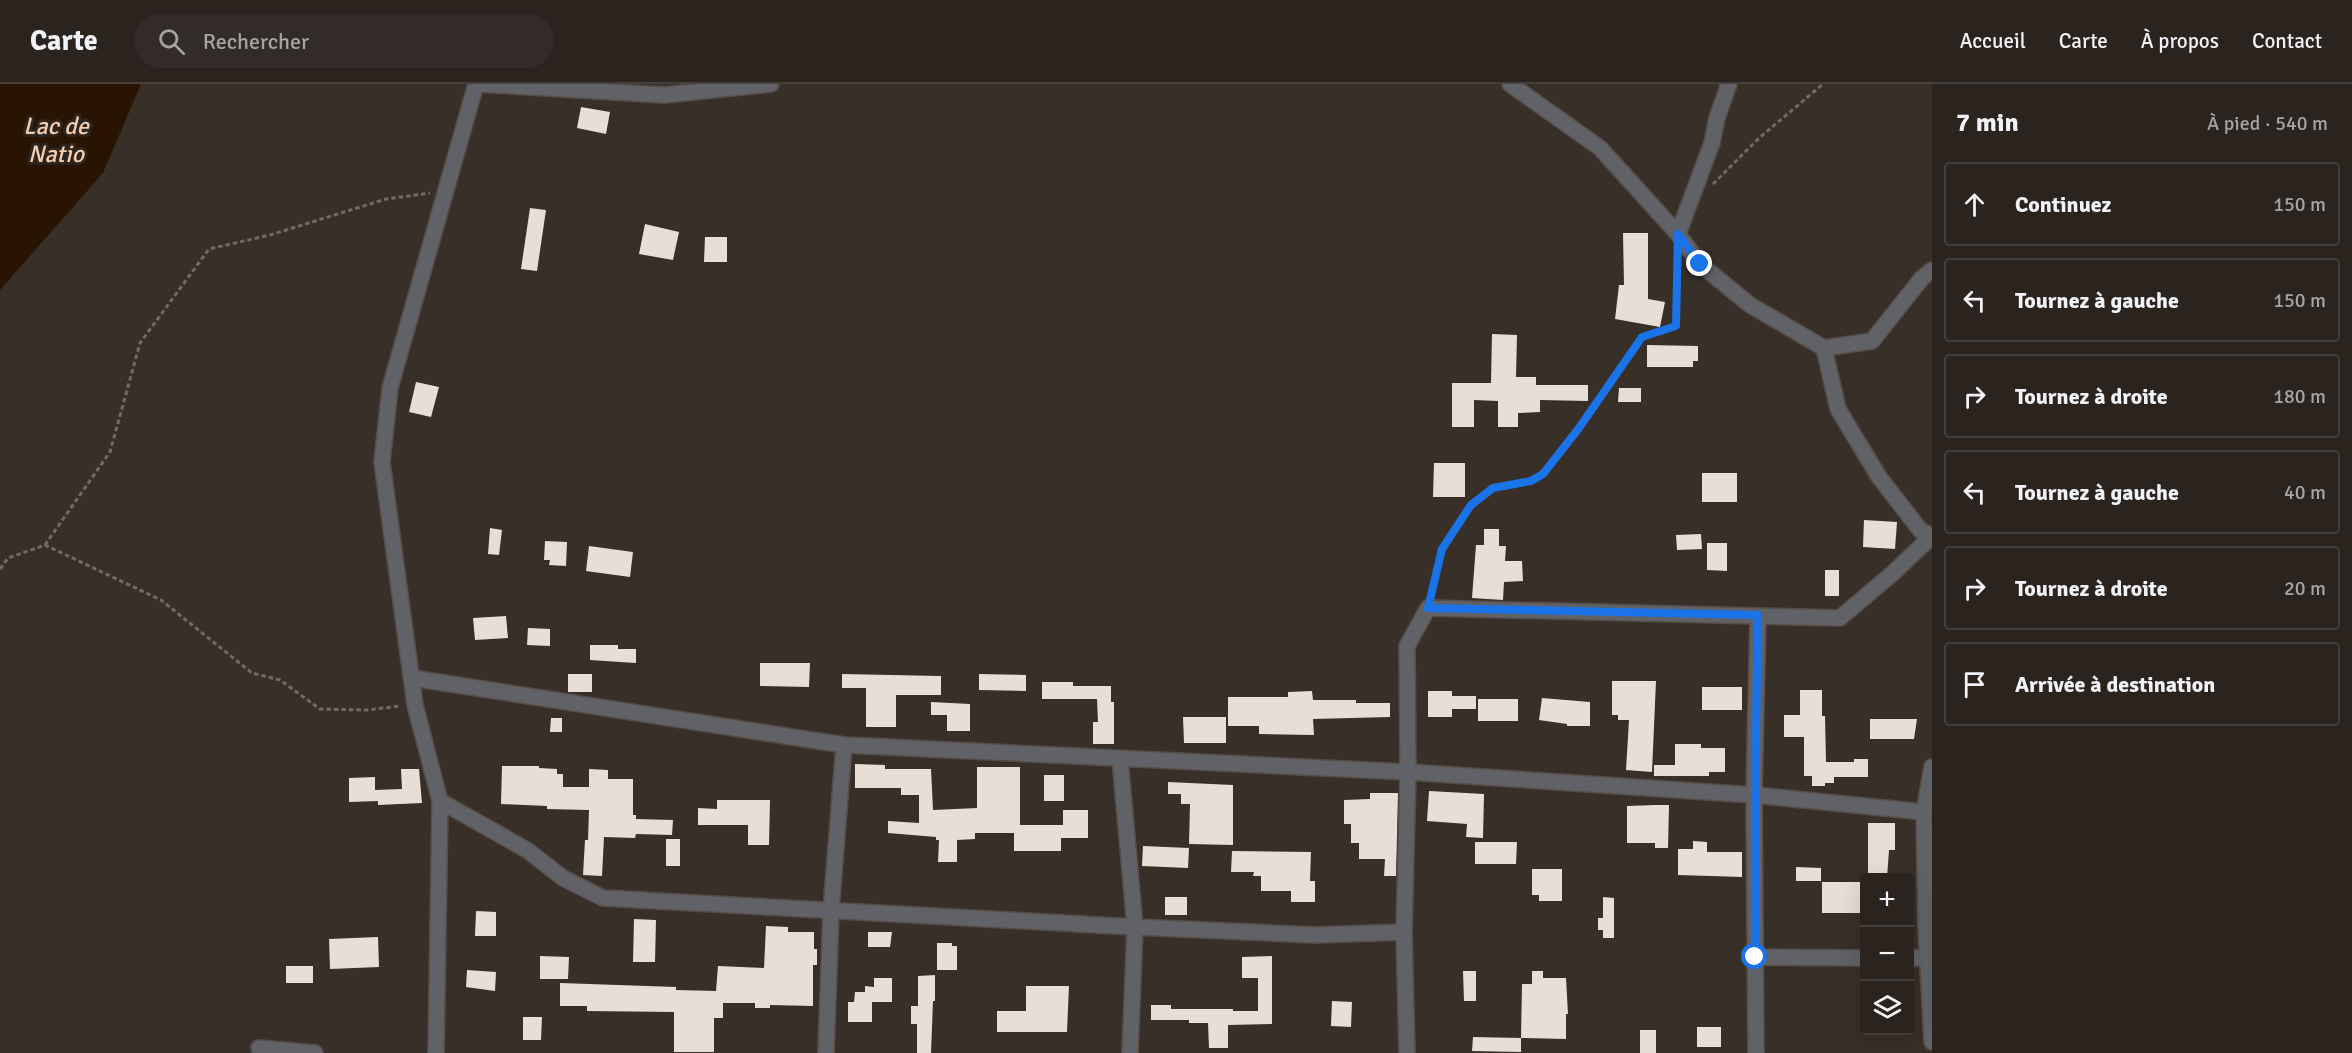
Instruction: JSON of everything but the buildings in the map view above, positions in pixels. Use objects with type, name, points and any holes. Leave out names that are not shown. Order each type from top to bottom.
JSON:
[{"type":"street","points":[[436,1053],[440,801],[415,705],[382,462],[390,388],[478,84],[664,95],[771,84]]},
{"type":"street","points":[[1510,84],[1600,148],[1678,234],[1700,264],[1750,305],[1824,348],[1853,346],[1872,341],[1922,278],[1932,270]]},
{"type":"street","points":[[1678,234],[1712,142],[1717,118],[1729,84]]},
{"type":"street","points":[[1407,1053],[1404,932],[1408,772],[1407,646],[1428,608],[1840,618],[1932,536],[1921,531],[1880,477],[1838,409],[1824,348]]},
{"type":"street","points":[[1756,1053],[1755,795],[1758,615]]},
{"type":"street","points":[[412,678],[844,745],[1408,772],[1755,795],[1924,812]]},
{"type":"street","points":[[826,1053],[831,911],[844,745]]},
{"type":"street","points":[[1120,759],[1135,927],[1130,1053]]},
{"type":"street","points":[[1932,767],[1924,812],[1932,1042]]},
{"type":"street","points":[[440,801],[527,850],[563,878],[603,898],[1315,935],[1404,932]]},
{"type":"street","points":[[1755,957],[1860,958]]},
{"type":"street","points":[[1914,958],[1928,958]]},
{"type":"street","points":[[259,1048],[315,1053]]},
{"type":"street","points":[[431,1053],[446,1053]]},
{"type":"path","points":[[1710,187],[1758,139],[1823,84]]},
{"type":"path","points":[[0,569],[8,558],[45,544],[110,452],[140,343],[209,249],[270,235],[386,199],[446,191]]},
{"type":"path","points":[[1428,608],[1442,549],[1471,505],[1493,488],[1531,481],[1543,474],[1579,428],[1642,337],[1676,326],[1678,234]]},
{"type":"path","points":[[45,544],[160,600],[252,673],[280,680],[320,709],[366,710],[415,705]]},
{"type":"water","name":"Lac de Natio","points":[[0,84],[141,84],[103,173],[0,290]]},
{"type":"route","points":[[1700,264],[1678,234],[1676,326],[1642,337],[1579,428],[1543,474],[1531,481],[1493,488],[1471,505],[1442,549],[1428,608],[1758,615],[1755,957]]}]
